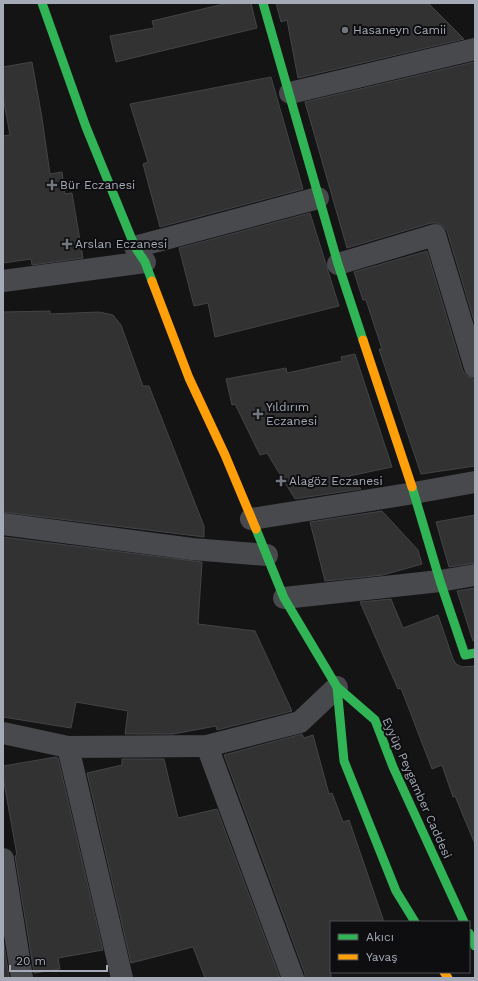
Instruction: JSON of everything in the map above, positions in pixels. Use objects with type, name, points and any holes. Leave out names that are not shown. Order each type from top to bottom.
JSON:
[{"type":"street","points":[[42,3],[86,127],[140,254],[189,378],[225,455],[284,598],[337,687],[344,761],[396,890],[414,921]]},
{"type":"street","points":[[263,3],[338,264],[414,493],[440,581],[465,655],[475,653]]},
{"type":"street","points":[[290,93],[475,49]]},
{"type":"street","points":[[3,281],[140,254],[318,198]]},
{"type":"street","points":[[338,264],[435,235],[475,367]]},
{"type":"street","points":[[251,519],[475,482]]},
{"type":"street","points":[[3,524],[192,548],[266,555]]},
{"type":"street","points":[[284,598],[440,581],[475,575]]},
{"type":"street","points":[[3,733],[68,747],[207,746],[300,722],[337,687]]},
{"type":"street","name":"Eyyüp Peygamber Caddesi","points":[[337,687],[376,720],[393,767],[464,921]]},
{"type":"street","points":[[207,746],[293,978]]},
{"type":"street","points":[[68,747],[122,978]]},
{"type":"street","points":[[3,859],[22,978]]},
{"type":"street","points":[[470,935],[475,946]]},
{"type":"building","points":[[228,3],[251,3],[257,28],[116,62],[110,36],[154,28],[152,21]]},
{"type":"building","name":"Hasaneyn Camii","points":[[276,3],[428,3],[464,39],[298,78],[287,20],[281,22]]},
{"type":"building","points":[[32,62],[50,174],[62,172],[65,194],[72,193],[83,258],[32,265],[31,259],[3,263],[3,136],[10,135],[3,97],[3,67]]},
{"type":"building","points":[[474,62],[475,324],[447,231],[443,226],[437,223],[431,223],[347,248],[305,102]]},
{"type":"building","points":[[271,77],[303,189],[160,227],[143,164],[148,162],[130,104]]},
{"type":"building","points":[[310,213],[339,306],[215,337],[208,303],[194,306],[179,248]]},
{"type":"building","points":[[427,251],[463,371],[467,376],[473,379],[475,385],[475,466],[421,474],[379,349],[382,349],[366,300],[363,300],[354,272]]},
{"type":"building","points":[[50,311],[50,314],[99,312],[113,315],[121,325],[143,386],[149,386],[204,526],[204,537],[3,512],[3,312]]},
{"type":"building","points":[[355,354],[392,467],[349,476],[361,489],[295,499],[267,453],[260,455],[235,404],[232,405],[226,379],[286,368],[287,373],[342,361],[341,357]]},
{"type":"building","points":[[382,511],[418,550],[422,564],[383,575],[325,581],[310,522]]},
{"type":"building","points":[[475,515],[475,563],[449,567],[436,522]]},
{"type":"building","points":[[3,537],[202,562],[198,624],[255,631],[292,711],[217,730],[216,726],[173,734],[125,734],[128,711],[76,702],[71,728],[3,717]]},
{"type":"building","points":[[475,588],[475,641],[473,641],[457,591]]},
{"type":"building","points":[[391,599],[403,628],[438,615],[456,664],[462,667],[475,666],[475,844],[455,796],[453,797],[442,765],[432,769],[401,688],[398,689],[360,602]]},
{"type":"building","points":[[302,734],[304,738],[313,735],[329,794],[332,793],[343,822],[349,820],[384,921],[330,921],[331,978],[305,978],[305,974],[224,755]]},
{"type":"building","points":[[56,757],[58,758],[103,950],[58,958],[60,969],[34,973],[15,856],[17,855],[3,777],[3,766]]},
{"type":"building","points":[[122,759],[164,759],[178,818],[217,809],[280,978],[205,978],[193,947],[131,963],[87,773],[122,765]]},
{"type":"building","points":[[3,938],[9,977],[5,978],[3,978]]},
{"type":"traffic: fast","points":[[42,3],[86,127],[135,247],[145,262],[152,281]]},
{"type":"traffic: fast","points":[[263,3],[338,264],[363,340]]},
{"type":"traffic: fast","points":[[412,487],[440,581],[465,655],[475,653]]},
{"type":"traffic: fast","points":[[256,529],[284,598],[337,687],[375,720],[393,767],[464,921]]},
{"type":"traffic: fast","points":[[337,687],[344,761],[396,891],[414,921]]},
{"type":"traffic: fast","points":[[470,935],[475,946]]},
{"type":"traffic: slow","points":[[152,281],[189,378],[225,455],[256,529]]},
{"type":"traffic: slow","points":[[363,340],[412,487]]},
{"type":"traffic: slow","points":[[445,973],[448,978]]},
{"type":"place","name":"Hasaneyn Camii","points":[[345,30]]},
{"type":"place","name":"Bür Eczanesi","points":[[52,185]]},
{"type":"place","name":"Arslan Eczanesi","points":[[67,244]]},
{"type":"place","name":"Yıldırım Eczanesi","points":[[258,414]]},
{"type":"place","name":"Alagöz Eczanesi","points":[[281,481]]}]
